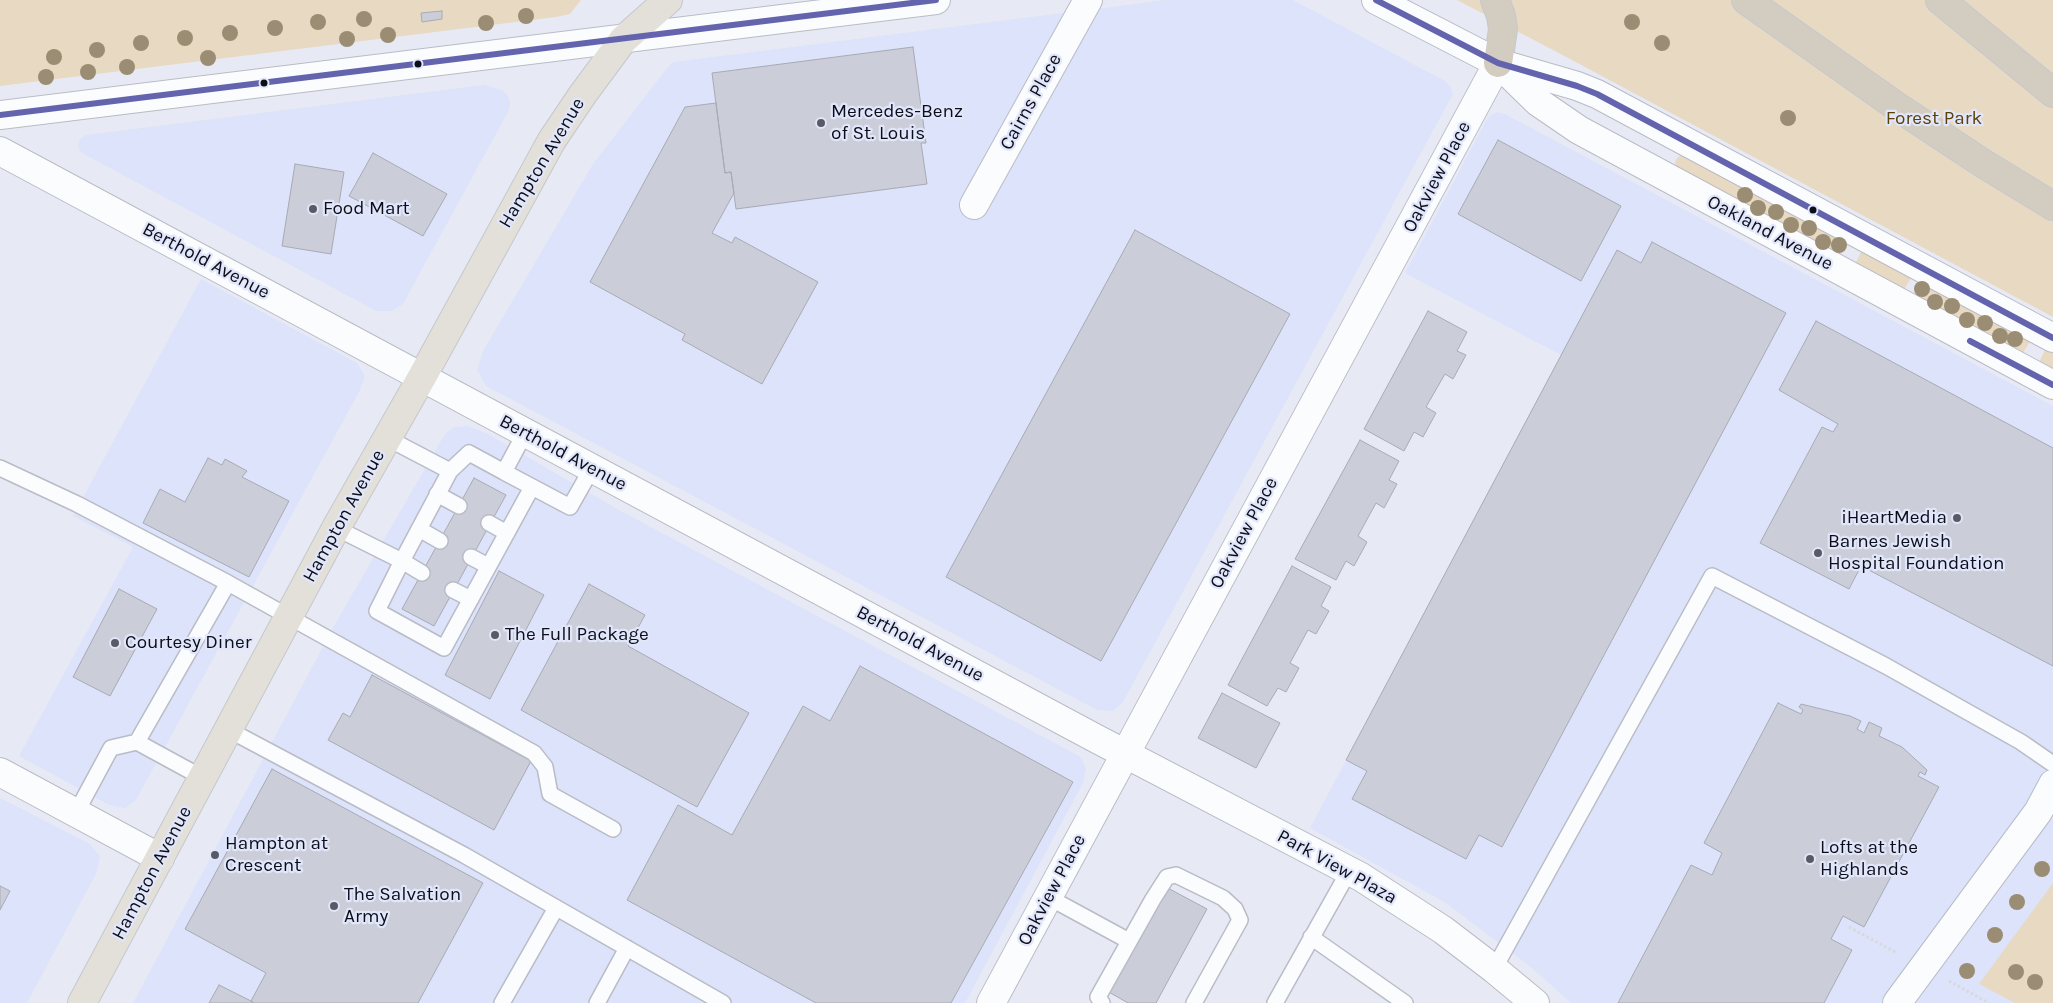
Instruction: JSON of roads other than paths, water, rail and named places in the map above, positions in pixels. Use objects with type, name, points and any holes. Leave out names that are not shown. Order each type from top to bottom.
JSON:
[{"type":"highway","points":[[1495,0],[1501,16],[1503,29],[1498,63]]},
{"type":"highway","points":[[1746,0],[1896,106],[1984,164],[2053,206]]},
{"type":"highway","points":[[1940,0],[2053,93]]},
{"type":"main road","name":"Hampton Avenue","points":[[623,40],[638,0]]},
{"type":"main road","name":"Hampton Avenue","points":[[82,1003],[336,528],[422,377],[552,140],[623,40],[668,0]]},
{"type":"street","points":[[0,115],[623,40],[936,0]]},
{"type":"street","name":"Cairns Place","points":[[974,204],[1088,0]]},
{"type":"street","name":"Oakland Avenue","points":[[1376,0],[1498,63],[1578,86],[1597,94],[2053,338]]},
{"type":"street","name":"Oakland Avenue","points":[[1498,63],[1538,102],[1579,130],[2053,385]]},
{"type":"street","name":"Oakview Place","points":[[991,1003],[1498,63]]},
{"type":"street","name":"Berthold Avenue","points":[[0,152],[1125,754]]},
{"type":"street","name":"Park View Plaza","points":[[1125,754],[1349,871],[1443,930],[1494,968],[1535,1003]]},
{"type":"street","points":[[0,772],[160,858]]},
{"type":"street","points":[[1897,1003],[2038,812],[2053,784]]},
{"type":"lane","points":[[504,472],[525,433]]},
{"type":"lane","points":[[387,438],[450,471]]},
{"type":"lane","points":[[532,487],[444,648],[377,611],[450,471],[469,453],[570,507],[592,468]]},
{"type":"lane","points":[[0,468],[77,504],[290,616],[534,753],[545,767],[550,794],[613,829]]},
{"type":"lane","points":[[437,494],[459,506]]},
{"type":"lane","points":[[489,523],[506,533]]},
{"type":"lane","points":[[336,528],[422,573]]},
{"type":"lane","points":[[419,529],[440,541]]},
{"type":"lane","points":[[471,557],[488,566]]},
{"type":"lane","points":[[1494,968],[1712,576],[1886,666],[2021,742],[2053,764]]},
{"type":"lane","points":[[138,742],[228,583]]},
{"type":"lane","points":[[453,590],[471,599]]},
{"type":"lane","points":[[229,730],[464,854],[627,948],[700,997],[723,1003]]},
{"type":"lane","points":[[76,813],[111,748],[138,742],[203,778]]},
{"type":"lane","points":[[1275,1003],[1349,871]]},
{"type":"lane","points":[[1102,1003],[1098,997],[1129,941],[1167,877],[1176,875],[1223,898],[1235,909],[1240,920],[1194,1003]]},
{"type":"lane","points":[[1048,897],[1129,941]]},
{"type":"lane","points":[[502,1003],[556,908]]},
{"type":"lane","points":[[1311,937],[1405,1003]]},
{"type":"lane","points":[[597,1003],[627,948]]},
{"type":"place","name":"Mercedes-Benz of St. Louis","points":[[821,123]]},
{"type":"place","name":"Food Mart","points":[[313,209]]},
{"type":"place","name":"iHeartMedia","points":[[1957,518]]},
{"type":"place","name":"Barnes Jewish Hospital Foundation","points":[[1818,553]]},
{"type":"place","name":"The Full Package","points":[[495,635]]},
{"type":"place","name":"Courtesy Diner","points":[[115,643]]},
{"type":"place","name":"Hampton at Crescent","points":[[215,855]]},
{"type":"place","name":"Lofts at the Highlands","points":[[1810,859]]},
{"type":"place","name":"The Salvation Army","points":[[334,906]]},
{"type":"park label","name":"Forest Park","points":[[1934,119]]}]
